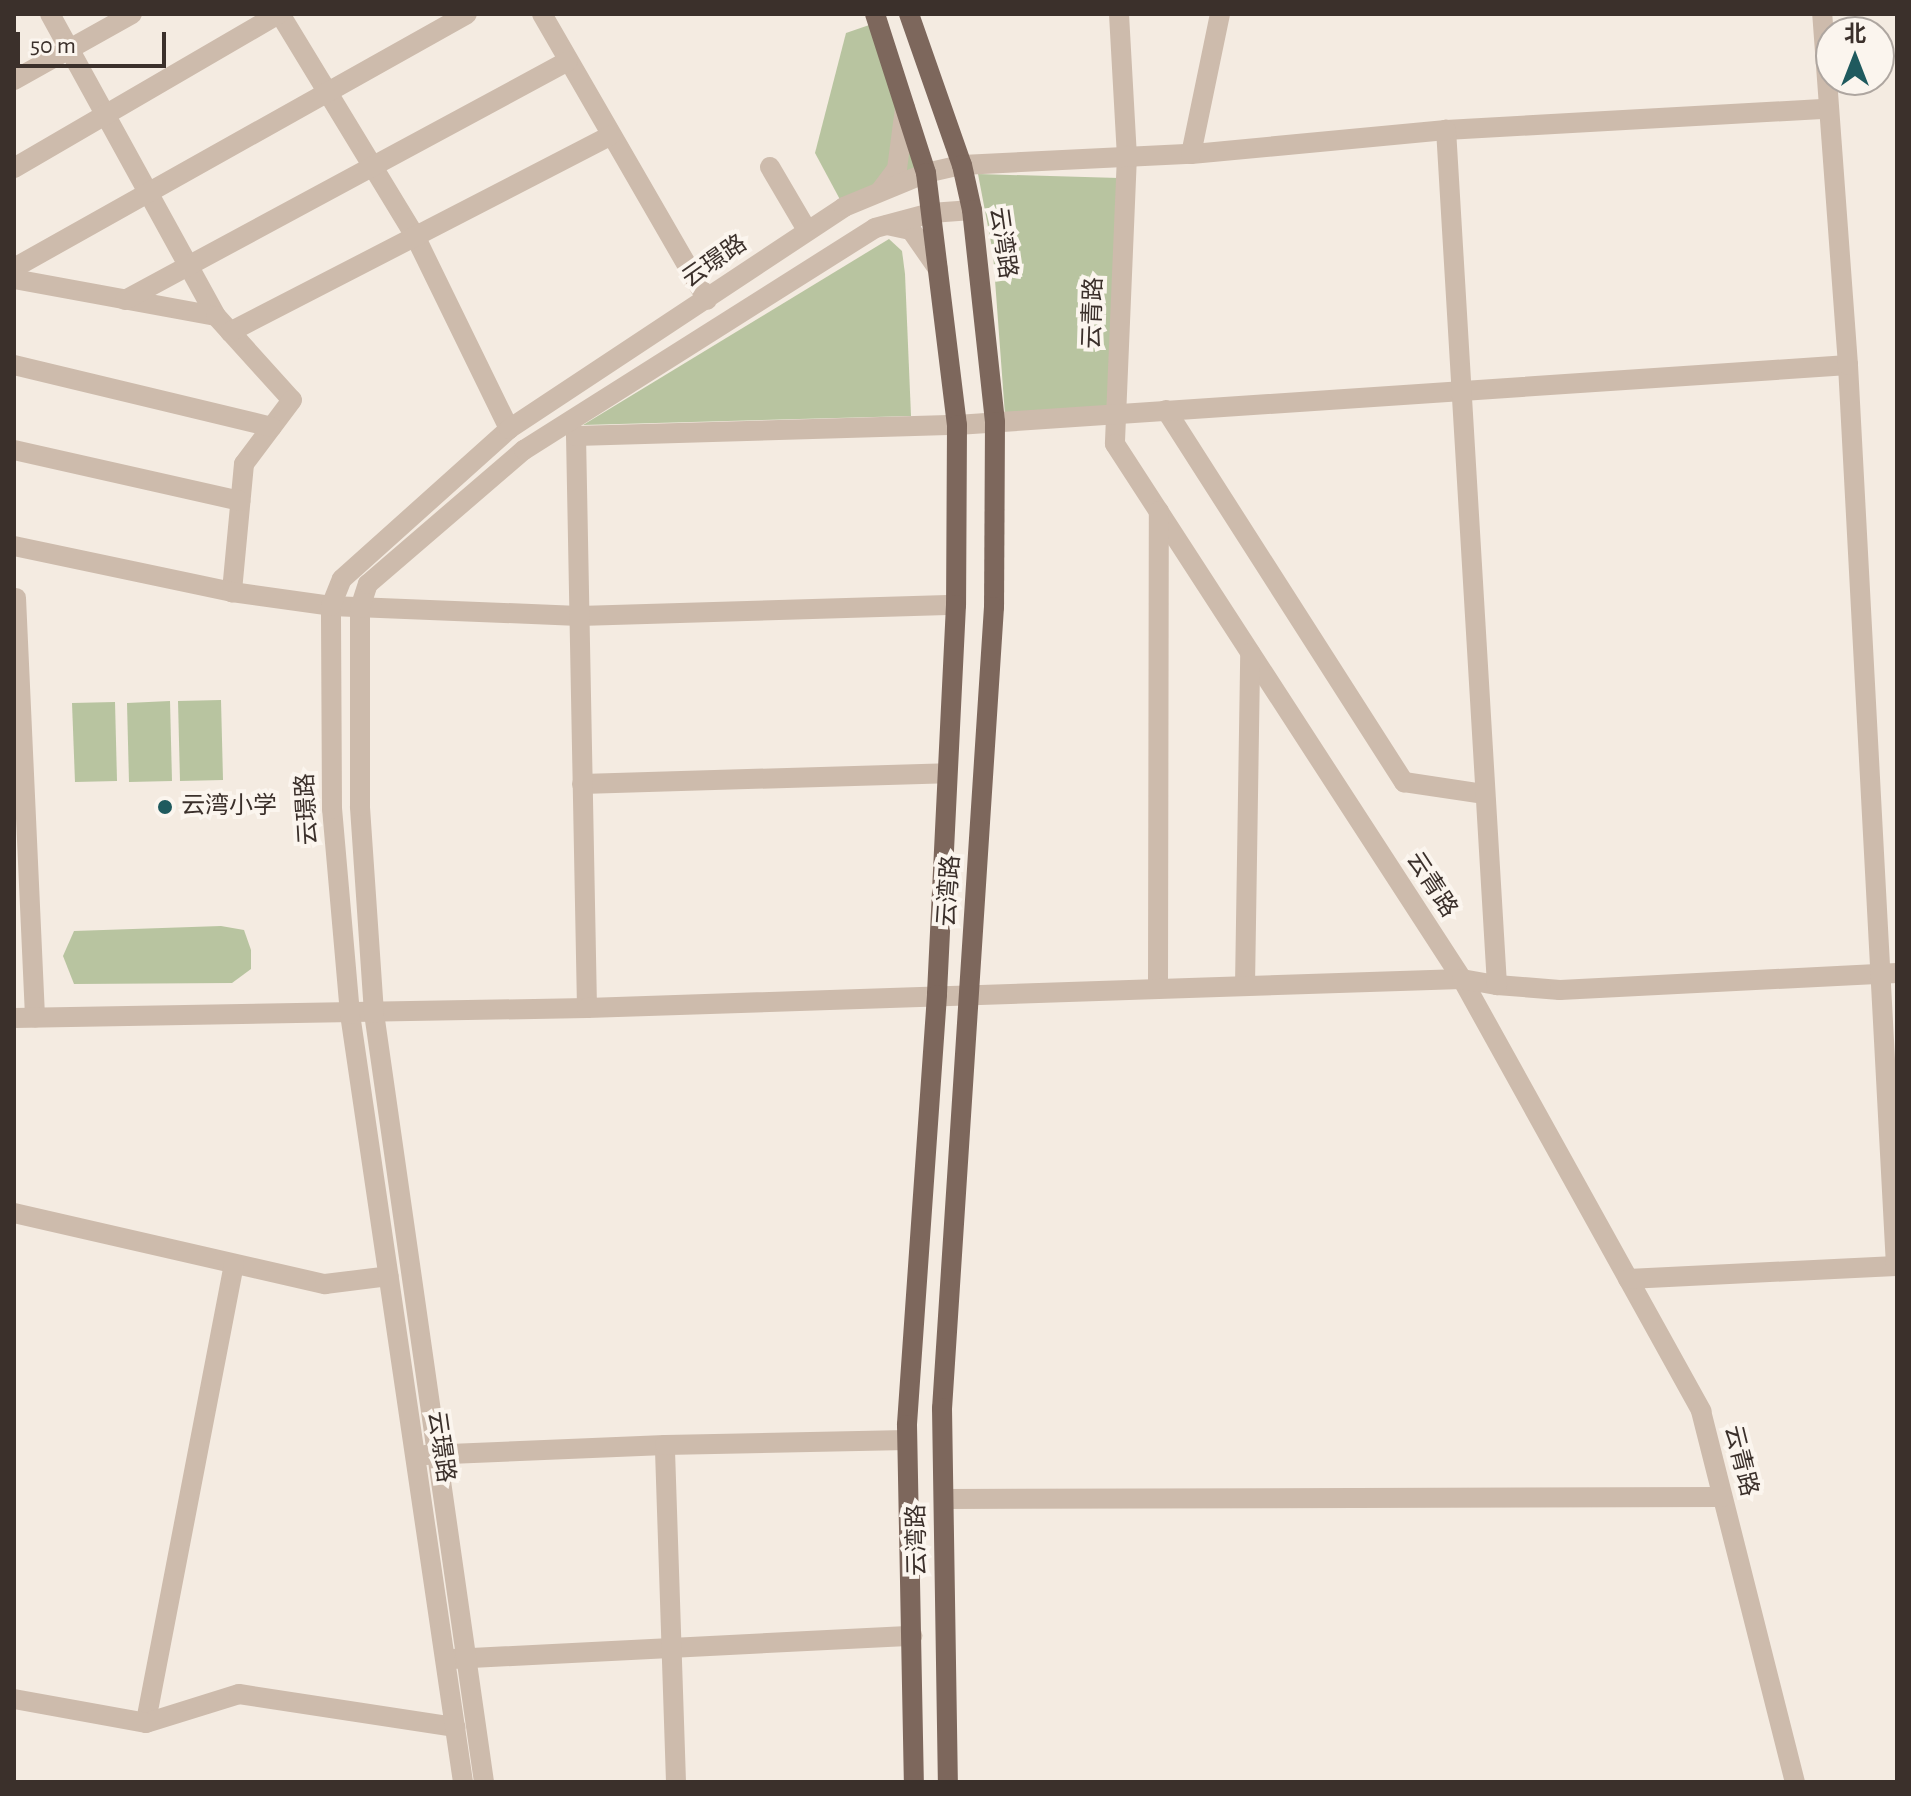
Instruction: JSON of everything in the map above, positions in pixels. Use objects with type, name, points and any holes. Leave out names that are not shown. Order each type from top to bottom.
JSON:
[{"type":"main road","name":"云湾路","points":[[875,14],[926,173],[957,425],[956,605],[937,995],[907,1440],[914,1782]]},
{"type":"main road","name":"云湾路","points":[[909,14],[962,165],[972,210],[995,422],[994,607],[942,1408],[948,1782]]},
{"type":"street","points":[[50,14],[223,324],[292,400],[244,464],[232,592]]},
{"type":"street","points":[[14,80],[132,14]]},
{"type":"street","points":[[14,168],[280,14],[415,236],[509,429]]},
{"type":"street","points":[[14,268],[467,14]]},
{"type":"street","points":[[542,14],[707,300]]},
{"type":"street","name":"云青路","points":[[1119,14],[1127,155],[1115,444],[1462,979],[1701,1411],[1795,1782]]},
{"type":"street","points":[[1191,154],[1220,14]]},
{"type":"street","points":[[1628,1279],[1896,1266],[1889,972],[1848,365],[1826,109],[1822,14]]},
{"type":"street","points":[[125,300],[568,61]]},
{"type":"street","points":[[880,192],[897,169],[905,108]]},
{"type":"street","name":"云璟路","points":[[484,1782],[455,1658],[415,1455],[350,1014],[332,809],[331,606],[342,579],[509,429],[707,300],[807,230],[880,192],[926,173],[962,165],[1191,154],[1446,130],[1826,109]]},
{"type":"street","points":[[1446,130],[1483,794],[1497,985]]},
{"type":"street","points":[[14,279],[125,300],[223,324],[415,236],[610,136]]},
{"type":"street","points":[[770,167],[807,230]]},
{"type":"street","name":"云璟路","points":[[463,1782],[455,1727],[455,1658],[436,1454],[374,1013],[360,806],[360,608],[368,584],[524,450],[887,225],[931,213],[972,210]]},
{"type":"street","points":[[887,225],[911,230],[940,274]]},
{"type":"street","points":[[14,365],[272,427]]},
{"type":"street","points":[[587,1008],[576,436],[957,425],[1848,365]]},
{"type":"street","points":[[1166,410],[1404,782],[1483,794]]},
{"type":"street","points":[[14,450],[240,501]]},
{"type":"street","points":[[1158,989],[1159,511]]},
{"type":"street","points":[[14,546],[232,592],[360,608],[579,616],[956,605]]},
{"type":"street","points":[[16,598],[35,1018]]},
{"type":"street","points":[[1245,986],[1250,653]]},
{"type":"street","points":[[582,784],[947,773]]},
{"type":"street","points":[[14,1018],[587,1008],[1462,979],[1560,990],[1889,972]]},
{"type":"street","points":[[14,1213],[325,1284],[389,1276]]},
{"type":"street","points":[[146,1723],[234,1264]]},
{"type":"street","points":[[415,1455],[907,1440]]},
{"type":"street","points":[[665,1445],[676,1782]]},
{"type":"street","points":[[944,1499],[1722,1497]]},
{"type":"street","points":[[455,1658],[912,1636]]},
{"type":"street","points":[[14,1699],[146,1723],[239,1694],[455,1727]]},
{"type":"green space","points":[[878,22],[926,173],[844,207],[815,153],[846,33]]},
{"type":"green space","points":[[978,174],[1119,178],[1108,408],[1005,415],[993,253]]},
{"type":"green space","points":[[889,239],[902,251],[905,274],[911,416],[583,425]]},
{"type":"green space","points":[[221,700],[223,780],[180,781],[178,701]]},
{"type":"green space","points":[[170,701],[172,781],[129,782],[127,703]]},
{"type":"green space","points":[[115,702],[117,781],[75,782],[72,703]]},
{"type":"green space","points":[[221,926],[244,930],[251,950],[251,969],[232,983],[74,984],[63,956],[74,931]]},
{"type":"place","name":"云湾小学","points":[[165,807]]}]
